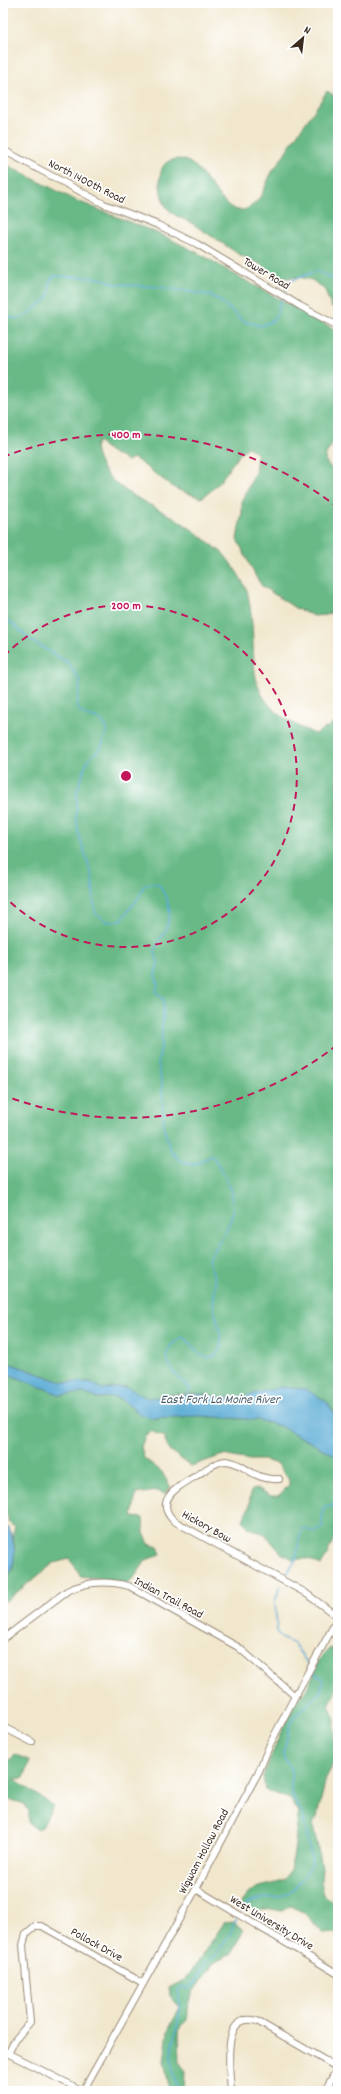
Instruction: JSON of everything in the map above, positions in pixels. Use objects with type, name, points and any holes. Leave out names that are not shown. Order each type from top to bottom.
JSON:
[{"type":"street","name":"North 1400th Road","points":[[3,150],[104,204],[185,238]]},
{"type":"street","name":"Tower Road","points":[[185,238],[300,306],[338,326]]},
{"type":"street","name":"Hickory Bow","points":[[279,1479],[260,1478],[231,1462],[221,1462],[173,1490],[166,1503],[168,1513],[174,1521],[304,1592],[338,1618]]},
{"type":"street","name":"Indian Trail Road","points":[[3,1639],[66,1591],[77,1586],[100,1582],[120,1584],[129,1586],[238,1646],[295,1696]]},
{"type":"street","name":"Wigwam Hollow Road","points":[[83,2091],[196,1889],[259,1771],[270,1744],[295,1696],[338,1618]]},
{"type":"street","points":[[3,1727],[32,1742]]},
{"type":"street","name":"West University Drive","points":[[196,1889],[338,1974]]},
{"type":"street","name":"Pollock Drive","points":[[5,2052],[30,2022],[23,1941],[34,1926],[40,1925],[143,1983]]},
{"type":"street","points":[[231,2091],[231,2033],[238,2024],[250,2020],[257,2021],[338,2067],[325,2091]]},
{"type":"street","points":[[5,2052],[83,2091]]},
{"type":"green space","points":[[327,91],[338,98],[338,309],[331,307],[325,290],[312,280],[299,277],[286,278],[272,273],[260,264],[240,255],[190,222],[174,214],[169,210],[163,200],[160,185],[161,170],[164,165],[169,161],[181,159],[191,163],[200,171],[225,202],[233,208],[244,210],[248,208],[260,197],[274,169]]},
{"type":"green space","points":[[3,163],[75,200],[162,235],[202,255],[338,331],[338,414],[335,421],[338,435],[326,454],[325,460],[338,478],[338,609],[326,615],[314,616],[295,608],[262,586],[237,539],[242,513],[242,501],[255,473],[257,456],[255,451],[248,447],[236,459],[216,486],[201,498],[176,489],[134,458],[127,461],[109,451],[98,441],[95,447],[98,460],[105,472],[114,482],[137,498],[173,517],[198,534],[223,554],[237,572],[248,594],[252,624],[256,680],[262,695],[273,708],[290,721],[315,734],[333,724],[338,718],[338,1418],[331,1407],[253,1395],[226,1398],[197,1394],[173,1394],[156,1398],[147,1398],[127,1387],[102,1389],[90,1382],[62,1382],[3,1361]]},
{"type":"green space","points":[[3,1372],[61,1395],[83,1393],[97,1398],[115,1397],[121,1399],[140,1414],[151,1418],[199,1416],[258,1420],[280,1426],[336,1456],[338,1459],[338,1532],[324,1561],[321,1565],[308,1559],[293,1559],[281,1553],[265,1534],[249,1528],[243,1520],[249,1507],[251,1491],[257,1488],[271,1496],[278,1496],[289,1485],[289,1480],[278,1464],[263,1460],[249,1460],[223,1455],[191,1466],[169,1450],[164,1437],[151,1431],[145,1436],[141,1447],[144,1458],[162,1472],[171,1488],[164,1494],[157,1491],[136,1494],[132,1517],[143,1518],[144,1533],[149,1544],[158,1547],[161,1554],[146,1560],[137,1574],[125,1586],[96,1578],[80,1576],[69,1559],[54,1563],[3,1603],[3,1588],[13,1568],[14,1542],[12,1537],[15,1527],[8,1522],[8,1517],[3,1511],[6,1504],[3,1502]]},
{"type":"green space","points":[[330,1648],[338,1650],[338,1686],[329,1705],[335,1720],[334,1740],[336,1758],[326,1778],[319,1808],[313,1825],[322,1867],[321,1881],[324,1895],[338,1905],[338,1930],[335,1933],[324,1934],[303,1912],[290,1906],[282,1911],[256,1910],[246,1907],[241,1903],[256,1888],[285,1880],[292,1864],[299,1812],[290,1799],[265,1790],[263,1776],[282,1730],[295,1704],[308,1687],[320,1658]]},
{"type":"green space","points":[[15,1754],[30,1761],[24,1778],[15,1779],[53,1806],[42,1827],[38,1829],[29,1824],[29,1811],[22,1803],[6,1799],[3,1792],[3,1761],[11,1759]]},
{"type":"green space","points":[[234,1922],[243,1930],[232,1953],[214,1963],[193,1992],[189,2002],[187,2020],[180,2027],[179,2034],[180,2063],[185,2070],[184,2091],[170,2091],[164,2062],[168,2031],[180,2007],[170,1996],[169,1988],[186,1979],[224,1923]]},
{"type":"water","name":"East Fork La Moine River","points":[[3,1361],[62,1382],[90,1382],[102,1389],[127,1387],[147,1398],[197,1394],[236,1398],[281,1387],[305,1389],[326,1401],[338,1418],[338,1459],[336,1456],[280,1426],[258,1420],[199,1416],[151,1418],[140,1414],[121,1399],[115,1397],[97,1398],[83,1393],[61,1395],[3,1372]]},
{"type":"water","points":[[3,1525],[9,1528],[12,1537],[14,1544],[14,1558],[11,1572],[3,1588],[3,1563],[5,1553]]},
{"type":"waterway","points":[[284,294],[291,281],[313,272],[317,271],[333,279],[338,278]]},
{"type":"waterway","points":[[3,318],[6,316],[18,319],[26,316],[48,298],[50,291],[49,282],[54,276],[100,278],[116,284],[159,287],[210,295],[223,303],[243,321],[261,326],[274,320],[282,297]]},
{"type":"waterway","name":"East Fork La Moine River","points":[[3,616],[32,641],[68,663],[80,681],[77,706],[84,715],[101,721],[107,730],[101,748],[89,758],[86,764],[77,791],[76,816],[78,832],[92,875],[95,913],[106,921],[111,922],[121,920],[139,897],[144,885],[151,883],[159,884],[167,899],[170,913],[166,930],[159,940],[155,951],[158,963],[155,974],[158,985],[156,991],[164,1000],[161,1047],[158,1062],[162,1087],[164,1129],[171,1151],[179,1160],[193,1165],[211,1156],[215,1159],[232,1191],[233,1211],[227,1229],[208,1259],[215,1279],[214,1310],[221,1343],[219,1349],[216,1354],[211,1357],[202,1356],[186,1339],[182,1337],[171,1345],[166,1356],[172,1371],[190,1389],[187,1395]]},
{"type":"waterway","points":[[285,1577],[296,1559],[301,1530],[304,1528],[311,1531],[320,1529],[322,1527],[323,1508],[327,1505],[331,1507],[338,1496]]},
{"type":"waterway","points":[[280,1585],[275,1602],[277,1631],[281,1638],[294,1644],[308,1664]]},
{"type":"waterway","points":[[241,1911],[244,1906],[253,1901],[280,1896],[290,1892],[307,1873],[312,1863],[303,1815],[291,1794],[291,1770],[284,1758],[284,1752],[290,1723],[294,1717],[321,1691],[323,1679],[314,1672]]},
{"type":"waterway","points":[[178,2091],[173,2073],[171,2054],[179,2018],[180,2005],[178,1990],[182,1987],[188,1989],[195,1983],[205,1963],[215,1955],[229,1936],[237,1918]]}]
